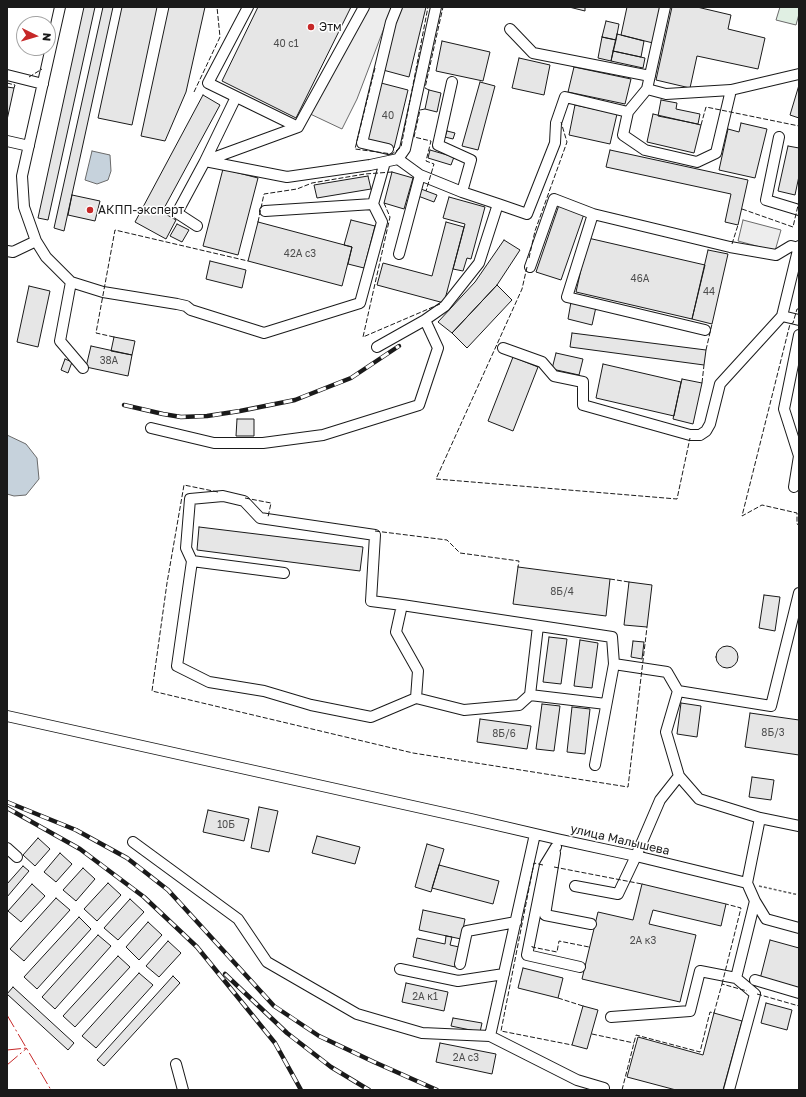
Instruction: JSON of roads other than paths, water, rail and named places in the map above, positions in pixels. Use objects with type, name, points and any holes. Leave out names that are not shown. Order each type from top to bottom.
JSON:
[{"type":"street","points":[[60,7],[22,176],[24,207],[36,241],[46,257],[72,282],[103,292],[182,305],[191,310],[264,333],[360,303],[382,222],[373,204],[385,162]]},
{"type":"street","points":[[248,7],[208,83],[298,127]]},
{"type":"street","points":[[205,161],[298,127],[364,7]]},
{"type":"street","points":[[388,149],[362,143],[385,45],[391,22],[397,7]]},
{"type":"street","points":[[398,160],[405,149],[436,7]]},
{"type":"street","points":[[665,7],[647,89],[628,112],[624,136],[645,150],[697,162],[716,153],[731,90]]},
{"type":"street","points":[[510,29],[532,53],[650,76]]},
{"type":"street","points":[[647,89],[666,94],[731,90],[799,74]]},
{"type":"street","points":[[7,75],[43,84]]},
{"type":"street","points":[[452,82],[438,145],[471,160],[462,192]]},
{"type":"street","points":[[197,226],[177,213],[205,161],[236,97]]},
{"type":"street","points":[[205,161],[287,177],[398,160],[420,175],[462,192],[527,214],[555,143],[556,123],[565,97],[628,112]]},
{"type":"street","points":[[779,137],[766,200],[799,210]]},
{"type":"street","points":[[7,141],[29,146]]},
{"type":"street","points":[[399,254],[420,175]]},
{"type":"street","points":[[503,348],[542,362],[554,376],[583,382],[583,405],[690,435],[700,435],[706,431],[710,424],[720,384],[782,316],[799,247],[790,246],[776,256],[730,247],[593,214],[554,199],[530,268]]},
{"type":"street","points":[[265,211],[373,204]]},
{"type":"street","points":[[377,347],[425,320],[445,306],[479,263],[498,204]]},
{"type":"street","points":[[593,214],[567,297],[705,330]]},
{"type":"street","points":[[7,251],[14,252],[36,241]]},
{"type":"street","points":[[72,282],[60,341],[83,368]]},
{"type":"street","points":[[782,316],[799,320]]},
{"type":"street","points":[[151,428],[214,443],[263,443],[324,435],[419,405],[438,348],[425,320]]},
{"type":"street","points":[[794,487],[798,456],[784,409],[799,336]]},
{"type":"street","points":[[538,626],[530,695],[519,705],[464,710],[416,698],[371,717],[311,705],[264,691],[209,682],[177,666],[192,561],[186,548],[190,499],[223,496],[244,501],[260,518],[375,535],[371,601],[612,637],[614,664],[595,766]]},
{"type":"street","points":[[192,561],[284,573]]},
{"type":"street","points":[[678,691],[771,706],[799,593]]},
{"type":"street","points":[[402,605],[396,632],[418,671],[416,698]]},
{"type":"street","points":[[614,664],[667,672],[678,691],[666,732],[679,776],[699,799],[760,818],[799,826]]},
{"type":"street","points":[[530,695],[606,704]]},
{"type":"street","name":"улица Малышева","points":[[7,716],[535,834],[556,843],[636,856],[747,883]]},
{"type":"street","points":[[575,886],[618,894],[660,800],[679,776]]},
{"type":"street","points":[[760,818],[747,883],[755,901],[766,919],[799,928]]},
{"type":"street","points":[[490,1036],[535,834]]},
{"type":"street","points":[[133,842],[238,919],[266,962],[357,1014],[422,1033],[490,1036],[577,1080],[604,1088]]},
{"type":"street","points":[[556,843],[545,915],[591,924]]},
{"type":"street","points":[[556,843],[545,865],[527,955],[580,968]]},
{"type":"street","points":[[7,848],[17,856]]},
{"type":"street","points":[[736,978],[755,901]]},
{"type":"street","points":[[460,964],[467,931],[516,922]]},
{"type":"street","points":[[400,969],[458,981],[504,974]]},
{"type":"street","points":[[611,1016],[690,1011],[700,971],[736,978],[755,994],[729,1090]]},
{"type":"street","points":[[755,980],[799,993]]},
{"type":"street","points":[[176,1064],[182,1090]]},
{"type":"railway","points":[[124,405],[181,417],[207,416],[295,400],[351,378],[399,346]]},
{"type":"railway","points":[[7,802],[76,830],[127,858],[168,890],[274,1006],[319,1036],[437,1090]]},
{"type":"railway","points":[[7,808],[80,849],[144,897],[197,947],[275,1043],[301,1090]]},
{"type":"railway","points":[[225,974],[287,1033],[331,1067],[369,1090]]},
{"type":"place","name":"Этм","points":[[311,27]]},
{"type":"place","name":"АКПП-эксперт","points":[[90,210]]}]
